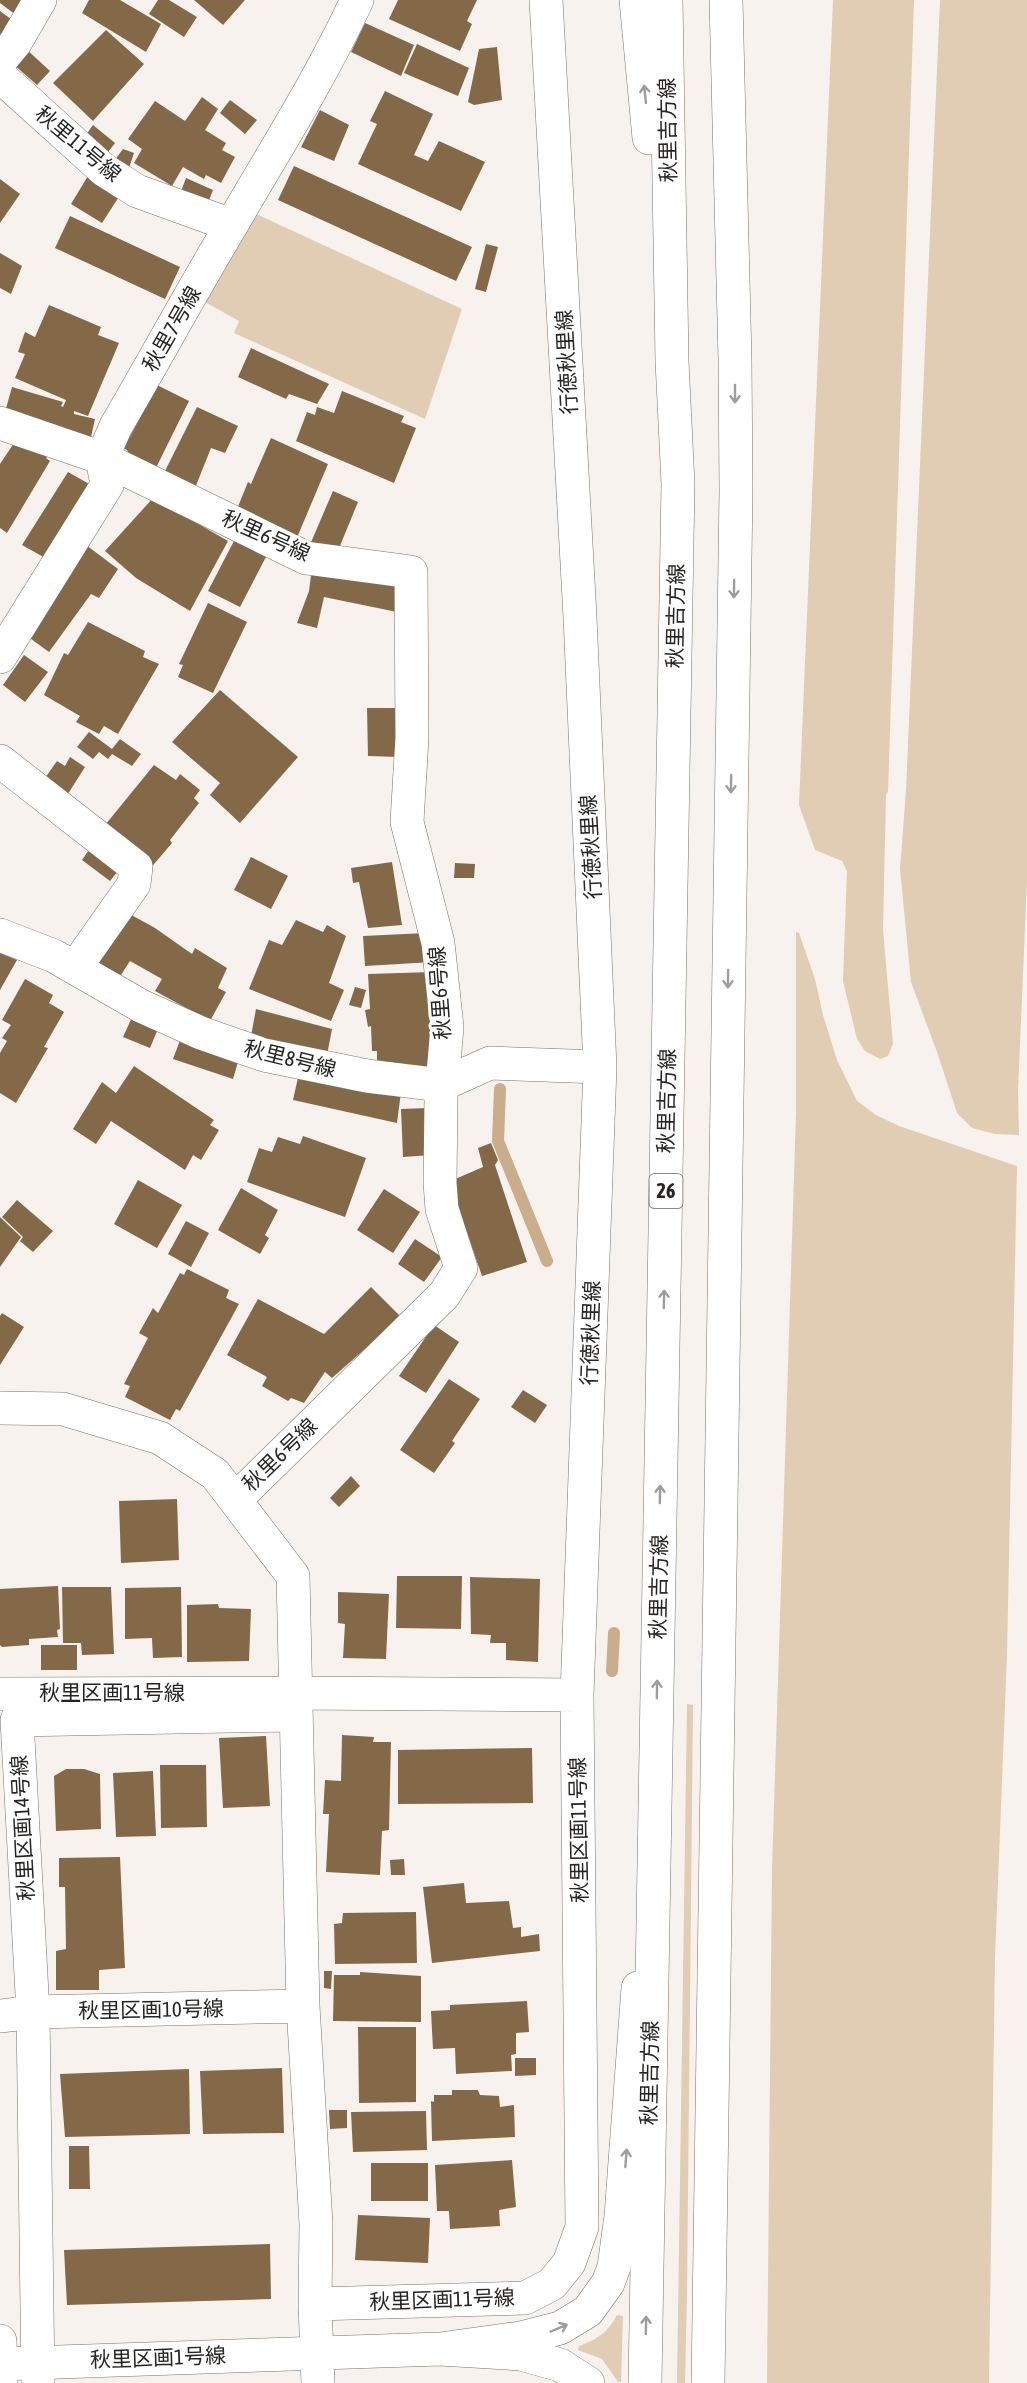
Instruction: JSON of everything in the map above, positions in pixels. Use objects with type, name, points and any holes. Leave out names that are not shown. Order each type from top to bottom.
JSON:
[{"type":"street","points":[[0,61],[15,44],[40,0]]},
{"type":"street","name":"秋里7号線","points":[[102,458],[116,426],[231,225],[305,102],[357,0]]},
{"type":"street","name":"行徳秋里線","points":[[546,0],[580,617],[600,1067],[578,1695]]},
{"type":"street","points":[[636,0],[672,361]]},
{"type":"street","name":"秋里吉方線","points":[[645,2383],[678,484],[672,361],[666,0]]},
{"type":"street","points":[[708,2383],[735,503],[735,360],[726,0]]},
{"type":"street","points":[[735,360],[747,0]]},
{"type":"street","name":"秋里11号線","points":[[0,76],[104,170],[137,191],[231,225]]},
{"type":"street","name":"秋里6号線","points":[[0,423],[102,458],[306,558],[411,572],[412,738],[408,822],[438,943],[447,1027],[441,1084],[440,1184],[442,1209],[461,1268],[444,1295],[234,1500],[215,1474],[160,1438],[63,1409],[0,1408]]},
{"type":"street","points":[[0,657],[107,485],[102,458]]},
{"type":"street","points":[[0,761],[136,867],[134,884],[75,968]]},
{"type":"street","name":"秋里8号線","points":[[0,935],[54,956],[151,1011],[201,1034],[264,1055],[367,1076],[441,1084],[490,1064],[600,1067]]},
{"type":"street","points":[[234,1500],[292,1576],[303,2006],[316,2224],[317,2368]]},
{"type":"street","name":"秋里区画11号線","points":[[11,1702],[297,1704],[578,1695],[582,2227],[569,2263],[552,2284],[525,2298],[315,2304]]},
{"type":"street","name":"秋里区画14号線","points":[[11,1702],[33,2012],[37,2373]]},
{"type":"street","points":[[297,1704],[536,1716]]},
{"type":"street","points":[[440,2349],[521,2338],[560,2328],[588,2311],[599,2299],[614,2267],[621,2217],[656,1734]]},
{"type":"street","name":"秋里区画10号線","points":[[0,2016],[33,2012],[303,2006]]},
{"type":"street","points":[[0,2341],[1,2383]]},
{"type":"street","points":[[440,2349],[521,2354],[560,2365],[588,2383]]},
{"type":"street","name":"秋里区画1号線","points":[[0,2364],[37,2373],[317,2368],[440,2349]]},
{"type":"shaded area","points":[[833,0],[914,0],[883,930],[893,1044],[888,1056],[880,1059],[865,1051],[857,1039],[843,981],[847,871],[842,861],[815,850],[799,805]]},
{"type":"shaded area","points":[[940,0],[1027,0],[1027,880],[1018,1092],[1019,1135],[995,1134],[972,1128],[957,1113],[911,982],[900,869],[906,791]]},
{"type":"shaded area","points":[[254,213],[462,309],[425,419],[234,333],[239,321],[205,302]]},
{"type":"shaded area","points":[[796,932],[799,933],[815,979],[837,1060],[857,1101],[876,1115],[899,1126],[1017,1166],[1007,1655],[995,1957],[989,2383],[767,2383],[772,1869],[796,1113]]},
{"type":"shaded area","points":[[687,1704],[693,1705],[687,2293],[685,2383],[677,2383]]},
{"type":"shaded area","points":[[617,2315],[623,2316],[621,2382],[618,2382],[602,2359],[578,2350],[579,2346],[592,2341],[606,2330]]},
{"type":"building","points":[[0,0],[28,0],[16,15],[0,3]]},
{"type":"building","points":[[89,0],[120,0],[161,24],[146,52],[82,13]]},
{"type":"building","points":[[158,0],[169,0],[197,17],[184,37],[149,14]]},
{"type":"building","points":[[194,0],[245,0],[223,25]]},
{"type":"building","points":[[398,0],[477,0],[467,21],[472,24],[460,51],[389,19]]},
{"type":"building","points":[[0,11],[19,25],[0,47]]},
{"type":"building","points":[[365,23],[414,45],[401,76],[351,52]]},
{"type":"building","points":[[106,30],[144,64],[93,121],[53,83]]},
{"type":"building","points":[[417,44],[469,68],[458,96],[404,73]]},
{"type":"building","points":[[497,47],[502,100],[474,105],[468,102],[479,49]]},
{"type":"building","points":[[25,48],[50,71],[37,85],[12,63]]},
{"type":"building","points":[[385,91],[433,114],[414,155],[428,161],[439,141],[485,162],[461,211],[358,164],[377,124],[370,121]]},
{"type":"building","points":[[202,97],[218,109],[205,130],[226,143],[222,150],[235,157],[221,183],[206,175],[204,179],[183,167],[172,186],[134,163],[142,149],[128,139],[155,101],[185,121]]},
{"type":"building","points":[[230,100],[257,120],[245,134],[220,113]]},
{"type":"building","points":[[320,110],[349,125],[334,161],[301,147]]},
{"type":"building","points":[[93,125],[115,143],[105,156],[83,139]]},
{"type":"building","points":[[123,149],[134,153],[129,168],[114,161]]},
{"type":"building","points":[[294,166],[472,247],[456,281],[278,200]]},
{"type":"building","points":[[91,171],[122,192],[102,223],[71,204]]},
{"type":"building","points":[[186,178],[213,190],[207,205],[180,194]]},
{"type":"building","points":[[0,179],[20,194],[0,223]]},
{"type":"building","points":[[70,216],[180,267],[165,299],[55,248]]},
{"type":"building","points":[[486,244],[498,247],[486,292],[475,289]]},
{"type":"building","points":[[0,253],[22,266],[11,294],[0,288]]},
{"type":"building","points":[[49,305],[101,327],[98,335],[119,343],[88,416],[74,411],[74,414],[95,419],[89,446],[3,419],[12,387],[63,402],[61,406],[63,407],[66,400],[15,378],[25,354],[18,352],[25,332],[35,337]]},
{"type":"building","points":[[251,348],[329,384],[317,404],[289,394],[286,399],[238,377]]},
{"type":"building","points":[[157,385],[189,401],[152,476],[124,461],[128,451],[124,448]]},
{"type":"building","points":[[342,391],[404,416],[401,422],[416,428],[394,483],[296,441],[307,412],[315,415],[317,407],[334,413]]},
{"type":"building","points":[[197,407],[238,426],[225,453],[211,448],[195,488],[162,477]]},
{"type":"building","points":[[271,438],[328,464],[296,540],[235,514],[248,482],[251,484]]},
{"type":"building","points":[[14,443],[48,456],[46,458],[50,461],[7,533],[0,528],[0,464]]},
{"type":"building","points":[[68,472],[91,485],[47,559],[22,545]]},
{"type":"building","points":[[333,491],[358,502],[335,558],[309,547]]},
{"type":"building","points":[[153,498],[228,541],[190,611],[136,578],[105,551]]},
{"type":"building","points":[[235,539],[268,553],[240,607],[208,591]]},
{"type":"building","points":[[86,545],[118,569],[99,598],[91,594],[49,652],[27,636]]},
{"type":"building","points":[[312,568],[395,582],[397,612],[324,597],[317,628],[297,623],[309,591]]},
{"type":"building","points":[[208,603],[247,622],[213,693],[178,677],[183,665],[179,664]]},
{"type":"building","points":[[88,622],[145,651],[143,657],[159,664],[118,734],[104,726],[99,734],[76,722],[80,716],[44,695],[64,653],[68,655]]},
{"type":"building","points":[[24,655],[48,672],[25,702],[3,685]]},
{"type":"building","points":[[220,690],[298,757],[240,823],[210,795],[220,783],[172,742]]},
{"type":"building","points":[[367,708],[398,708],[398,757],[368,756]]},
{"type":"building","points":[[89,732],[112,749],[120,739],[141,754],[132,766],[112,754],[108,759],[99,752],[93,759],[77,747]]},
{"type":"building","points":[[70,757],[85,767],[66,797],[43,781],[57,761],[65,766]]},
{"type":"building","points":[[154,765],[176,780],[180,774],[200,790],[194,798],[199,803],[170,840],[172,843],[149,870],[101,830]]},
{"type":"building","points":[[93,844],[121,867],[110,881],[82,860]]},
{"type":"building","points":[[251,857],[288,876],[271,909],[234,890]]},
{"type":"building","points":[[392,862],[402,925],[368,928],[359,882],[353,883],[351,868]]},
{"type":"building","points":[[455,863],[475,864],[474,878],[454,878]]},
{"type":"building","points":[[126,912],[155,928],[192,954],[195,948],[227,968],[218,988],[226,992],[210,1021],[155,991],[162,979],[130,961],[119,978],[91,959]]},
{"type":"building","points":[[296,920],[323,932],[327,925],[346,936],[329,983],[344,990],[331,1021],[249,989],[269,940],[282,945]]},
{"type":"building","points":[[426,933],[433,962],[365,966],[363,936]]},
{"type":"building","points":[[0,953],[17,960],[0,990]]},
{"type":"building","points":[[432,972],[432,1070],[377,1065],[377,1051],[372,1051],[371,1026],[368,1027],[365,1010],[370,1009],[368,974]]},
{"type":"building","points":[[25,979],[53,995],[49,1003],[64,1012],[44,1047],[48,1048],[16,1103],[0,1093],[0,1053],[7,1041],[2,1038],[11,1025],[2,1020]]},
{"type":"building","points":[[355,987],[366,990],[361,1008],[349,1005]]},
{"type":"building","points":[[256,1009],[332,1029],[327,1055],[251,1036]]},
{"type":"building","points":[[134,1013],[160,1024],[150,1048],[123,1037]]},
{"type":"building","points":[[182,1035],[240,1055],[233,1079],[173,1059]]},
{"type":"building","points":[[134,1066],[214,1120],[210,1125],[219,1130],[201,1160],[193,1155],[185,1170],[111,1121],[96,1144],[73,1129],[102,1082],[116,1093]]},
{"type":"building","points":[[299,1073],[401,1092],[397,1123],[293,1100]]},
{"type":"building","points":[[428,1108],[431,1155],[403,1157],[401,1109]]},
{"type":"building","points":[[303,1136],[366,1158],[345,1217],[247,1182],[259,1148],[272,1152],[278,1137],[300,1144]]},
{"type":"building","points":[[491,1143],[498,1160],[495,1165],[527,1262],[482,1276],[455,1198],[458,1196],[453,1180],[483,1167],[478,1148]]},
{"type":"building","points":[[138,1180],[182,1205],[157,1248],[114,1224]]},
{"type":"building","points":[[241,1188],[278,1210],[265,1235],[269,1238],[260,1254],[218,1230]]},
{"type":"building","points":[[384,1189],[420,1212],[393,1253],[357,1230]]},
{"type":"building","points":[[17,1200],[53,1231],[33,1252],[20,1241],[23,1237],[2,1217]]},
{"type":"building","points":[[0,1217],[21,1237],[0,1267]]},
{"type":"building","points":[[186,1221],[209,1233],[191,1267],[168,1254]]},
{"type":"building","points":[[415,1239],[442,1257],[424,1282],[398,1264]]},
{"type":"building","points":[[187,1269],[229,1290],[226,1298],[239,1304],[180,1411],[176,1409],[170,1420],[125,1397],[130,1386],[124,1384],[148,1338],[139,1333],[153,1308],[158,1313],[180,1273],[184,1275]]},
{"type":"building","points":[[371,1287],[401,1317],[332,1378],[325,1372],[304,1403],[291,1398],[288,1401],[262,1386],[267,1377],[227,1355],[258,1299],[324,1334]]},
{"type":"building","points":[[2,1313],[24,1327],[0,1365],[0,1316]]},
{"type":"building","points":[[434,1325],[459,1342],[426,1393],[399,1376]]},
{"type":"building","points":[[449,1379],[480,1399],[452,1441],[455,1443],[434,1473],[400,1450]]},
{"type":"building","points":[[523,1390],[547,1405],[535,1423],[511,1407]]},
{"type":"building","points":[[351,1476],[360,1486],[339,1507],[330,1498]]},
{"type":"building","points":[[177,1499],[179,1560],[121,1563],[119,1501]]},
{"type":"building","points":[[397,1576],[462,1576],[461,1629],[396,1628]]},
{"type":"building","points":[[470,1577],[540,1579],[538,1662],[506,1660],[506,1643],[490,1643],[491,1635],[471,1634]]},
{"type":"building","points":[[58,1586],[60,1629],[57,1630],[58,1637],[29,1639],[29,1645],[2,1647],[0,1645],[0,1589]]},
{"type":"building","points":[[62,1587],[111,1587],[114,1654],[82,1655],[81,1643],[63,1643]]},
{"type":"building","points":[[181,1587],[182,1657],[153,1658],[152,1638],[125,1639],[125,1588]]},
{"type":"building","points":[[338,1592],[389,1594],[386,1659],[343,1658],[345,1624],[338,1623]]},
{"type":"building","points":[[218,1604],[219,1608],[251,1609],[249,1661],[187,1662],[187,1605]]},
{"type":"building","points":[[41,1645],[77,1645],[77,1670],[41,1670]]},
{"type":"building","points":[[342,1735],[374,1737],[373,1742],[391,1742],[389,1830],[382,1831],[380,1875],[326,1872],[329,1814],[323,1814],[325,1780],[341,1781]]},
{"type":"building","points":[[266,1736],[270,1806],[223,1808],[219,1738]]},
{"type":"building","points":[[532,1748],[533,1803],[398,1804],[398,1750]]},
{"type":"building","points":[[160,1765],[206,1765],[207,1827],[161,1828]]},
{"type":"building","points":[[66,1769],[84,1769],[100,1774],[101,1829],[56,1831],[54,1776]]},
{"type":"building","points":[[153,1771],[156,1836],[116,1837],[113,1773]]},
{"type":"building","points":[[120,1857],[125,1968],[99,1970],[99,1990],[56,1990],[56,1951],[66,1949],[65,1887],[59,1887],[59,1858]]},
{"type":"building","points":[[404,1859],[405,1875],[391,1875],[390,1860]]},
{"type":"building","points":[[464,1883],[466,1903],[509,1901],[513,1928],[521,1927],[521,1937],[539,1934],[540,1951],[432,1963],[423,1887]]},
{"type":"building","points":[[416,1912],[417,1963],[335,1964],[334,1924],[342,1923],[343,1913]]},
{"type":"building","points":[[324,1971],[332,1971],[331,1989],[324,1988]]},
{"type":"building","points":[[360,1972],[421,1976],[421,2022],[333,2021],[334,1975],[360,1975]]},
{"type":"building","points":[[527,2001],[529,2032],[516,2033],[516,2054],[511,2055],[512,2071],[456,2074],[455,2048],[433,2049],[431,2011],[450,2010],[450,2005]]},
{"type":"building","points":[[358,2027],[416,2027],[416,2102],[359,2103]]},
{"type":"building","points":[[515,2058],[536,2058],[536,2075],[515,2076]]},
{"type":"building","points":[[282,2068],[284,2133],[203,2134],[200,2071]]},
{"type":"building","points":[[189,2069],[190,2134],[65,2137],[60,2074]]},
{"type":"building","points":[[452,2090],[478,2090],[480,2095],[499,2096],[500,2107],[514,2105],[515,2137],[432,2141],[431,2101],[434,2102],[434,2095],[452,2095]]},
{"type":"building","points":[[329,2110],[347,2110],[347,2128],[330,2129]]},
{"type":"building","points":[[426,2111],[427,2150],[353,2152],[351,2112]]},
{"type":"building","points":[[69,2146],[89,2146],[90,2189],[69,2189]]},
{"type":"building","points":[[512,2160],[516,2207],[499,2210],[500,2226],[450,2229],[449,2211],[437,2211],[435,2165]]},
{"type":"building","points":[[371,2163],[428,2163],[428,2201],[371,2201]]},
{"type":"building","points":[[358,2215],[430,2218],[428,2263],[355,2260]]},
{"type":"building","points":[[270,2244],[271,2299],[67,2305],[64,2250]]},
{"type":"waterway","points":[[500,1089],[498,1141],[547,1261]]},
{"type":"waterway","points":[[612,1671],[614,1633]]}]
